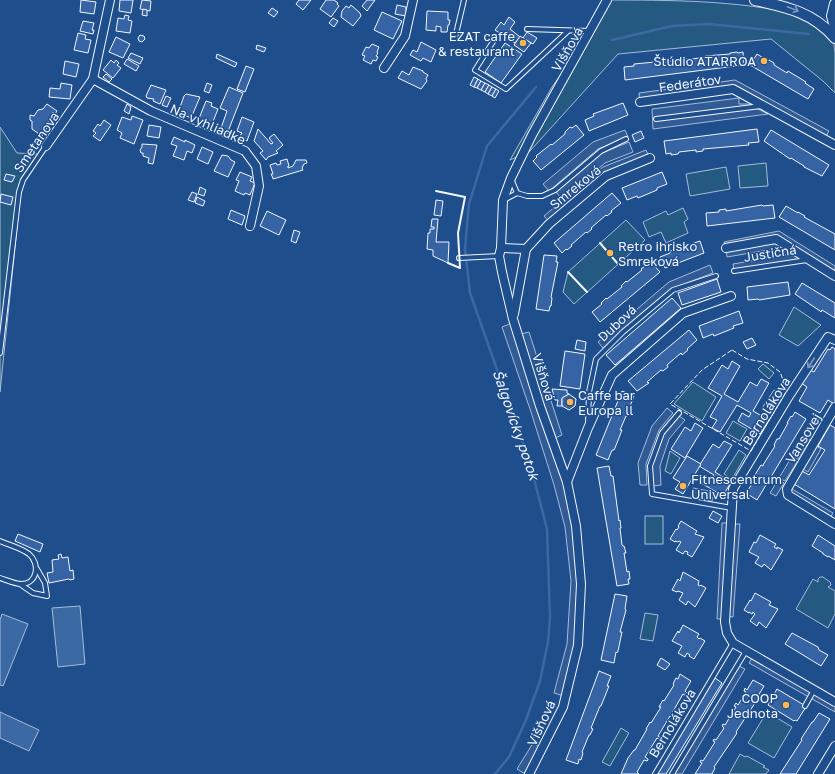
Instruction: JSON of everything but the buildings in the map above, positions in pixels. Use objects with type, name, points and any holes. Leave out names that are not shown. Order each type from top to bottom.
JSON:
[{"type":"street","name":"Smetanova","points":[[46,146],[93,79],[110,0]]},
{"type":"street","points":[[384,68],[405,36],[413,0]]},
{"type":"street","name":"Višňová","points":[[529,774],[563,707],[578,646],[581,584],[576,526],[567,482],[540,406],[513,319],[500,252],[503,200],[511,178],[532,135],[607,0]]},
{"type":"street","points":[[755,0],[787,7],[810,16],[829,31],[835,38]]},
{"type":"street","points":[[835,4],[832,16],[835,27]]},
{"type":"street","name":"Na vyhliadke","points":[[93,79],[151,111],[244,152],[256,166],[259,186],[250,226]]},
{"type":"street","name":"Federátov","points":[[640,102],[733,89],[835,145]]},
{"type":"street","name":"Smreková","points":[[526,250],[549,224],[606,176],[650,158]]},
{"type":"street","name":"Justičná","points":[[726,248],[776,239],[835,276]]},
{"type":"street","points":[[500,252],[526,250],[513,319]]},
{"type":"street","name":"Dubová","points":[[567,482],[588,428],[612,374],[683,312],[731,296]]},
{"type":"street","name":"Bernolákova","points":[[733,643],[727,633],[725,622],[733,489],[789,396],[828,337],[835,340]]},
{"type":"street","name":"Vansovej","points":[[835,407],[787,488],[788,495],[835,524]]},
{"type":"street","points":[[733,643],[834,700]]},
{"type":"street","points":[[818,774],[835,746]]},
{"type":"lane","points":[[455,38],[464,0]]},
{"type":"lane","points":[[527,29],[590,32]]},
{"type":"lane","points":[[496,37],[475,70],[506,89],[568,31]]},
{"type":"lane","points":[[656,119],[764,106]]},
{"type":"lane","name":"Smreková","points":[[517,193],[542,196],[555,190],[601,150],[626,140]]},
{"type":"lane","name":"Smetanova","points":[[0,353],[19,192],[23,180],[46,146]]},
{"type":"lane","points":[[503,200],[517,193],[511,178]]},
{"type":"lane","points":[[459,258],[500,252]]},
{"type":"lane","name":"Justičná","points":[[734,271],[809,259]]},
{"type":"lane","name":"Dubová","points":[[588,428],[589,392],[596,359],[623,332],[673,290],[716,276]]},
{"type":"lane","points":[[679,413],[662,433],[650,466],[652,494],[732,508]]},
{"type":"lane","points":[[0,541],[29,554],[35,561],[37,569],[45,583],[47,596],[33,593],[20,584],[0,578]]},
{"type":"lane","points":[[20,584],[28,583],[34,577],[37,569]]},
{"type":"lane","name":"Bernolákova","points":[[655,774],[733,643]]},
{"type":"lane","name":"Bernolákova","points":[[672,774],[746,650]]},
{"type":"lane","points":[[805,706],[814,690]]},
{"type":"shaded area","points":[[604,0],[703,2],[752,6],[800,15],[812,21],[833,36],[835,53],[835,93],[823,81],[771,39],[618,54],[530,151],[510,160],[552,87],[591,32]]},
{"type":"shaded area","points":[[735,80],[829,131],[825,138],[733,89],[640,102],[639,93]]},
{"type":"shaded area","points":[[739,98],[739,104],[748,104],[768,114],[653,129],[652,109]]},
{"type":"shaded area","points":[[0,127],[17,153],[37,154],[40,156],[22,180],[0,392]]},
{"type":"shaded area","points":[[625,130],[628,137],[598,149],[549,191],[543,184],[593,142]]},
{"type":"shaded area","points":[[629,142],[633,152],[605,163],[562,199],[556,192],[602,153]]},
{"type":"shaded area","points":[[646,150],[649,157],[606,174],[549,222],[544,216],[603,167]]},
{"type":"shaded area","points":[[766,163],[768,186],[740,188],[738,166]]},
{"type":"shaded area","points":[[726,167],[730,189],[690,196],[686,174]]},
{"type":"shaded area","points":[[683,208],[688,219],[684,222],[688,233],[666,243],[661,232],[649,237],[643,222],[666,211],[668,215]]},
{"type":"shaded area","name":"Retro ihrisko Smreková","points":[[626,220],[645,240],[574,304],[563,292],[568,272]]},
{"type":"shaded area","points":[[779,231],[835,266],[835,273],[777,237],[725,247],[724,242]]},
{"type":"shaded area","points":[[776,239],[809,259],[734,271],[733,264],[786,255],[774,249],[727,257],[726,248]]},
{"type":"shaded area","points":[[710,265],[713,273],[673,288],[603,348],[598,342],[669,282]]},
{"type":"shaded area","points":[[794,307],[821,325],[798,346],[779,335]]},
{"type":"shaded area","points":[[512,323],[564,483],[574,527],[578,581],[575,645],[564,696],[554,693],[567,644],[571,581],[565,527],[554,485],[502,327]]},
{"type":"shaded area","points":[[529,332],[562,435],[555,438],[521,334]]},
{"type":"shaded area","points":[[763,364],[774,373],[769,379],[758,369]]},
{"type":"shaded area","points":[[693,382],[716,397],[702,421],[674,404]]},
{"type":"shaded area","points":[[774,390],[782,395],[770,414],[762,408]]},
{"type":"shaded area","points":[[667,408],[673,413],[659,430],[646,464],[647,485],[640,485],[638,463],[652,426]]},
{"type":"shaded area","points":[[679,416],[685,420],[669,439],[660,466],[661,485],[653,486],[652,466],[664,434]]},
{"type":"shaded area","points":[[733,421],[747,429],[740,441],[726,433]]},
{"type":"shaded area","points":[[804,437],[810,440],[798,459],[793,456]]},
{"type":"shaded area","points":[[815,445],[821,449],[808,472],[801,468]]},
{"type":"shaded area","points":[[739,450],[746,455],[732,479],[724,474]]},
{"type":"shaded area","points":[[670,451],[680,458],[671,474],[665,471]]},
{"type":"shaded area","points":[[791,458],[797,462],[785,481],[779,478]]},
{"type":"shaded area","points":[[778,480],[784,483],[776,496],[770,493]]},
{"type":"shaded area","points":[[693,488],[714,492],[712,501],[691,497]]},
{"type":"shaded area","points":[[792,489],[833,513],[829,520],[788,495]]},
{"type":"shaded area","points":[[645,516],[663,516],[663,544],[645,544]]},
{"type":"shaded area","points":[[722,523],[728,523],[723,619],[717,619]]},
{"type":"shaded area","points":[[733,524],[740,524],[733,617],[727,616]]},
{"type":"shaded area","points":[[820,577],[823,577],[830,582],[831,585],[828,587],[835,591],[835,614],[828,628],[796,609],[813,579],[818,582]]},
{"type":"shaded area","points":[[80,606],[85,664],[58,667],[52,608]]},
{"type":"shaded area","points":[[645,613],[658,615],[653,641],[640,639]]},
{"type":"shaded area","points":[[2,614],[28,624],[3,686],[0,685],[0,620]]},
{"type":"shaded area","points":[[754,655],[835,702],[835,712],[749,663]]},
{"type":"shaded area","points":[[739,666],[745,669],[682,774],[674,774]]},
{"type":"shaded area","points":[[0,712],[39,730],[29,751],[0,738]]},
{"type":"shaded area","points":[[767,712],[792,727],[774,758],[748,743]]},
{"type":"shaded area","points":[[621,728],[629,733],[610,766],[602,762]]},
{"type":"shaded area","points":[[533,743],[540,747],[525,774],[517,769]]},
{"type":"shaded area","points":[[740,754],[745,757],[747,756],[765,766],[763,767],[769,770],[766,774],[729,774]]},
{"type":"waterway","name":"Šalgovícky potok","points":[[612,40],[672,26],[709,24],[809,34]]},
{"type":"waterway","name":"Šalgovícky potok","points":[[495,774],[509,757],[526,720],[540,681],[548,642],[550,617],[547,529],[530,463],[470,293],[465,249],[469,204],[487,146],[536,87]]},
{"type":"fence","points":[[732,350],[747,359],[768,363],[780,372],[787,390],[751,451],[670,404],[702,370],[732,350]]},
{"type":"wall","points":[[436,191],[465,197],[458,233],[460,268],[448,263]]},
{"type":"wall","points":[[600,243],[618,264]]},
{"type":"wall","points":[[568,272],[587,292]]},
{"type":"place","name":"EZAT caffe & restaurant","points":[[523,43]]},
{"type":"place","name":"Štúdio ATARROA","points":[[764,61]]},
{"type":"place","name":"Retro ihrisko Smreková","points":[[610,253]]},
{"type":"place","name":"Caffe bar Europa ll","points":[[570,402]]},
{"type":"place","name":"Fitnescentrum Universal","points":[[683,486]]},
{"type":"place","name":"COOP Jednota","points":[[786,705]]}]
